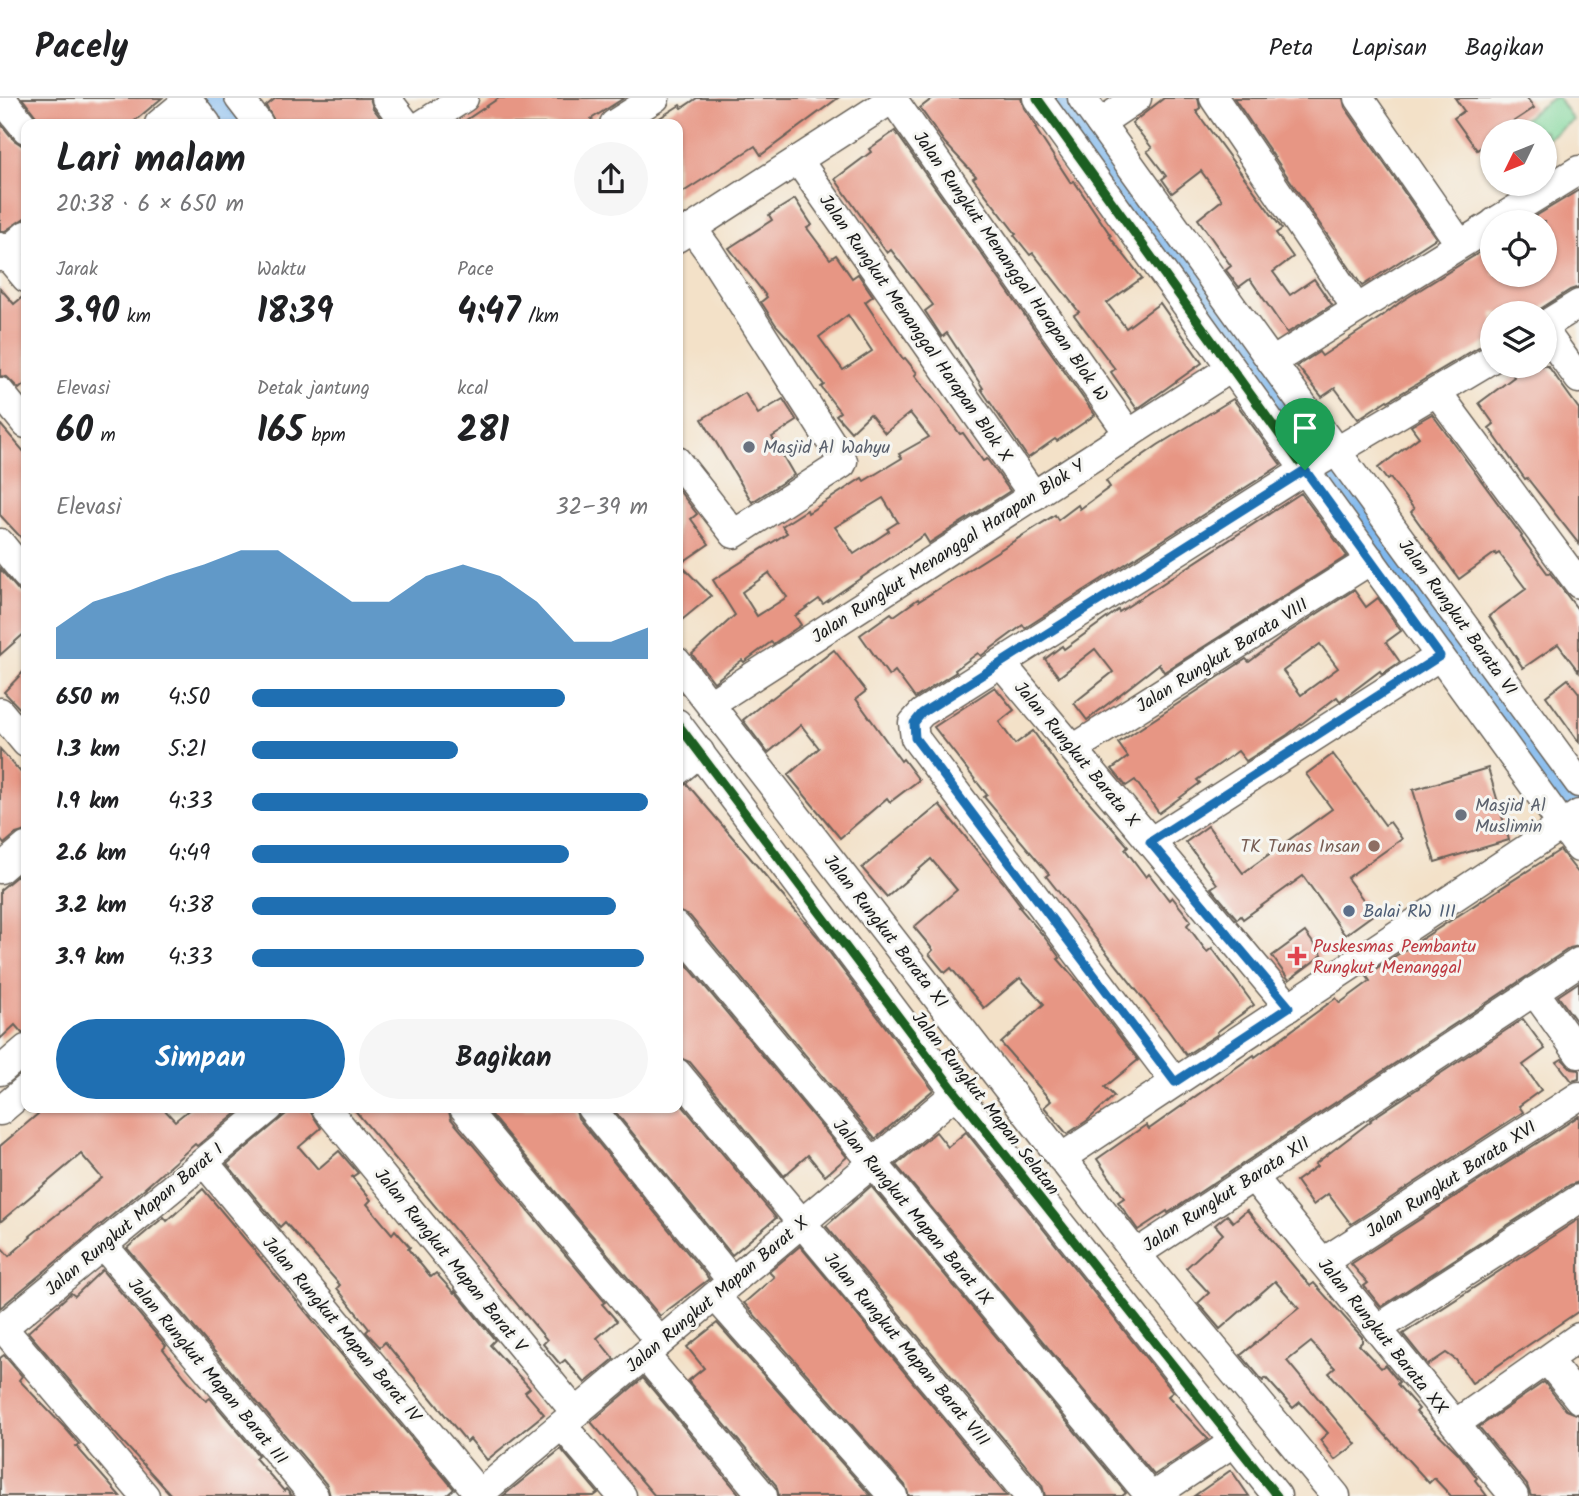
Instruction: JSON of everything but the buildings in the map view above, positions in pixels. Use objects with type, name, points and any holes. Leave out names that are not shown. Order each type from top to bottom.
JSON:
[{"type":"street","points":[[1,98],[21,123]]},
{"type":"street","points":[[239,98],[255,119]]},
{"type":"street","points":[[386,98],[402,119]]},
{"type":"street","points":[[431,119],[464,98]]},
{"type":"street","points":[[622,119],[654,98]]},
{"type":"street","points":[[683,469],[734,534],[842,464],[843,461],[708,250],[685,233],[893,98]]},
{"type":"street","name":"Jalan Rungkut Menanggal Harapan Blok W","points":[[893,98],[1129,434]]},
{"type":"street","points":[[1037,98],[1231,368],[1320,461]]},
{"type":"street","points":[[1082,98],[1272,362],[1371,560],[1440,656],[1570,821],[1579,848]]},
{"type":"street","points":[[1100,123],[1138,98]]},
{"type":"street","points":[[1214,98],[1357,309]]},
{"type":"street","points":[[1359,98],[1460,244]]},
{"type":"street","points":[[165,119],[188,99],[203,119]]},
{"type":"street","name":"Jalan Rungkut Menanggal Harapan Blok X","points":[[798,160],[1034,496]]},
{"type":"street","points":[[1515,210],[1579,170]]},
{"type":"street","points":[[1272,362],[1480,232]]},
{"type":"street","points":[[8,248],[21,270]]},
{"type":"street","points":[[1557,318],[1579,304]]},
{"type":"street","points":[[1557,349],[1579,379]]},
{"type":"street","points":[[1175,1082],[915,738],[914,723],[922,713],[1320,461],[1480,366]]},
{"type":"street","name":"Jalan Rungkut Menanggal Harapan Blok Y","points":[[710,704],[1231,368]]},
{"type":"street","points":[[0,392],[21,418]]},
{"type":"street","points":[[1437,392],[1579,584]]},
{"type":"street","name":"Jalan Rungkut Barata VI","points":[[1320,461],[1579,783]]},
{"type":"street","points":[[0,543],[21,569]]},
{"type":"street","name":"Jalan Rungkut Barata VIII","points":[[1073,749],[1371,560]]},
{"type":"street","points":[[1150,842],[1440,656]]},
{"type":"street","name":"Jalan Rungkut Barata X","points":[[1001,663],[1289,1007]]},
{"type":"street","points":[[683,670],[710,704]]},
{"type":"street","name":"Jalan Rungkut Barata XI","points":[[710,704],[1136,1254]]},
{"type":"street","points":[[0,712],[21,737]]},
{"type":"street","name":"Jalan Rungkut Mapan Selatan","points":[[683,730],[957,1093],[1277,1496]]},
{"type":"street","points":[[683,766],[701,752]]},
{"type":"street","points":[[1061,1158],[1570,821]]},
{"type":"street","points":[[0,869],[21,851]]},
{"type":"street","name":"Jalan Rungkut Mapan Barat IX","points":[[683,934],[1151,1496]]},
{"type":"street","name":"Jalan Rungkut Barata XII","points":[[1336,1496],[1136,1254],[1579,962]]},
{"type":"street","points":[[1534,991],[1579,1054]]},
{"type":"street","points":[[0,1071],[21,1053]]},
{"type":"street","name":"Jalan Rungkut Mapan Barat VIII","points":[[683,1080],[1029,1496]]},
{"type":"street","points":[[0,1111],[21,1093]]},
{"type":"street","name":"Jalan Rungkut Mapan Barat X","points":[[479,1495],[957,1093]]},
{"type":"street","name":"Jalan Rungkut Barata XVI","points":[[1323,1262],[1579,1096]]},
{"type":"street","name":"Jalan Rungkut Mapan Barat I","points":[[1,1329],[263,1113]]},
{"type":"street","name":"Jalan Rungkut Mapan Barat V","points":[[330,1113],[569,1419],[622,1496]]},
{"type":"street","points":[[468,1113],[763,1496]]},
{"type":"street","points":[[595,1113],[724,1288],[893,1496]]},
{"type":"street","name":"Jalan Rungkut Mapan Barat IV","points":[[204,1162],[479,1495]]},
{"type":"street","name":"Jalan Rungkut Barata XX","points":[[1253,1177],[1514,1496]]},
{"type":"street","points":[[1377,1329],[1579,1199]]},
{"type":"street","name":"Jalan Rungkut Mapan Barat III","points":[[103,1245],[314,1496]]},
{"type":"street","points":[[1,1329],[145,1496]]},
{"type":"street","points":[[1455,1424],[1579,1337]]},
{"type":"street","points":[[1547,1360],[1579,1399]]},
{"type":"street","points":[[1151,1496],[1234,1442]]},
{"type":"green space","points":[[1553,98],[1558,98],[1573,120],[1558,131],[1558,119],[1523,119]]},
{"type":"waterway","points":[[221,98],[237,119]]},
{"type":"waterway","points":[[1060,98],[1331,472],[1579,822]]},
{"type":"cycle path","points":[[1037,98],[1305,470],[922,713],[913,723],[915,738],[1175,1082]]},
{"type":"cycle path","points":[[683,731],[956,1093],[1277,1496]]},
{"type":"place","name":"Masjid Al Wahyu","points":[[749,447]]},
{"type":"place","name":"Masjid Al Muslimin","points":[[1461,815]]},
{"type":"place","name":"TK Tunas Insan","points":[[1374,846]]},
{"type":"place","name":"Balai RW III","points":[[1349,911]]},
{"type":"place","name":"Puskesmas Pembantu Rungkut Menanggal","points":[[1297,956]]},
{"type":"route","points":[[1305,470],[1440,656],[1150,842],[1289,1007],[1175,1082],[915,738],[914,723],[922,713],[1305,470]]}]
